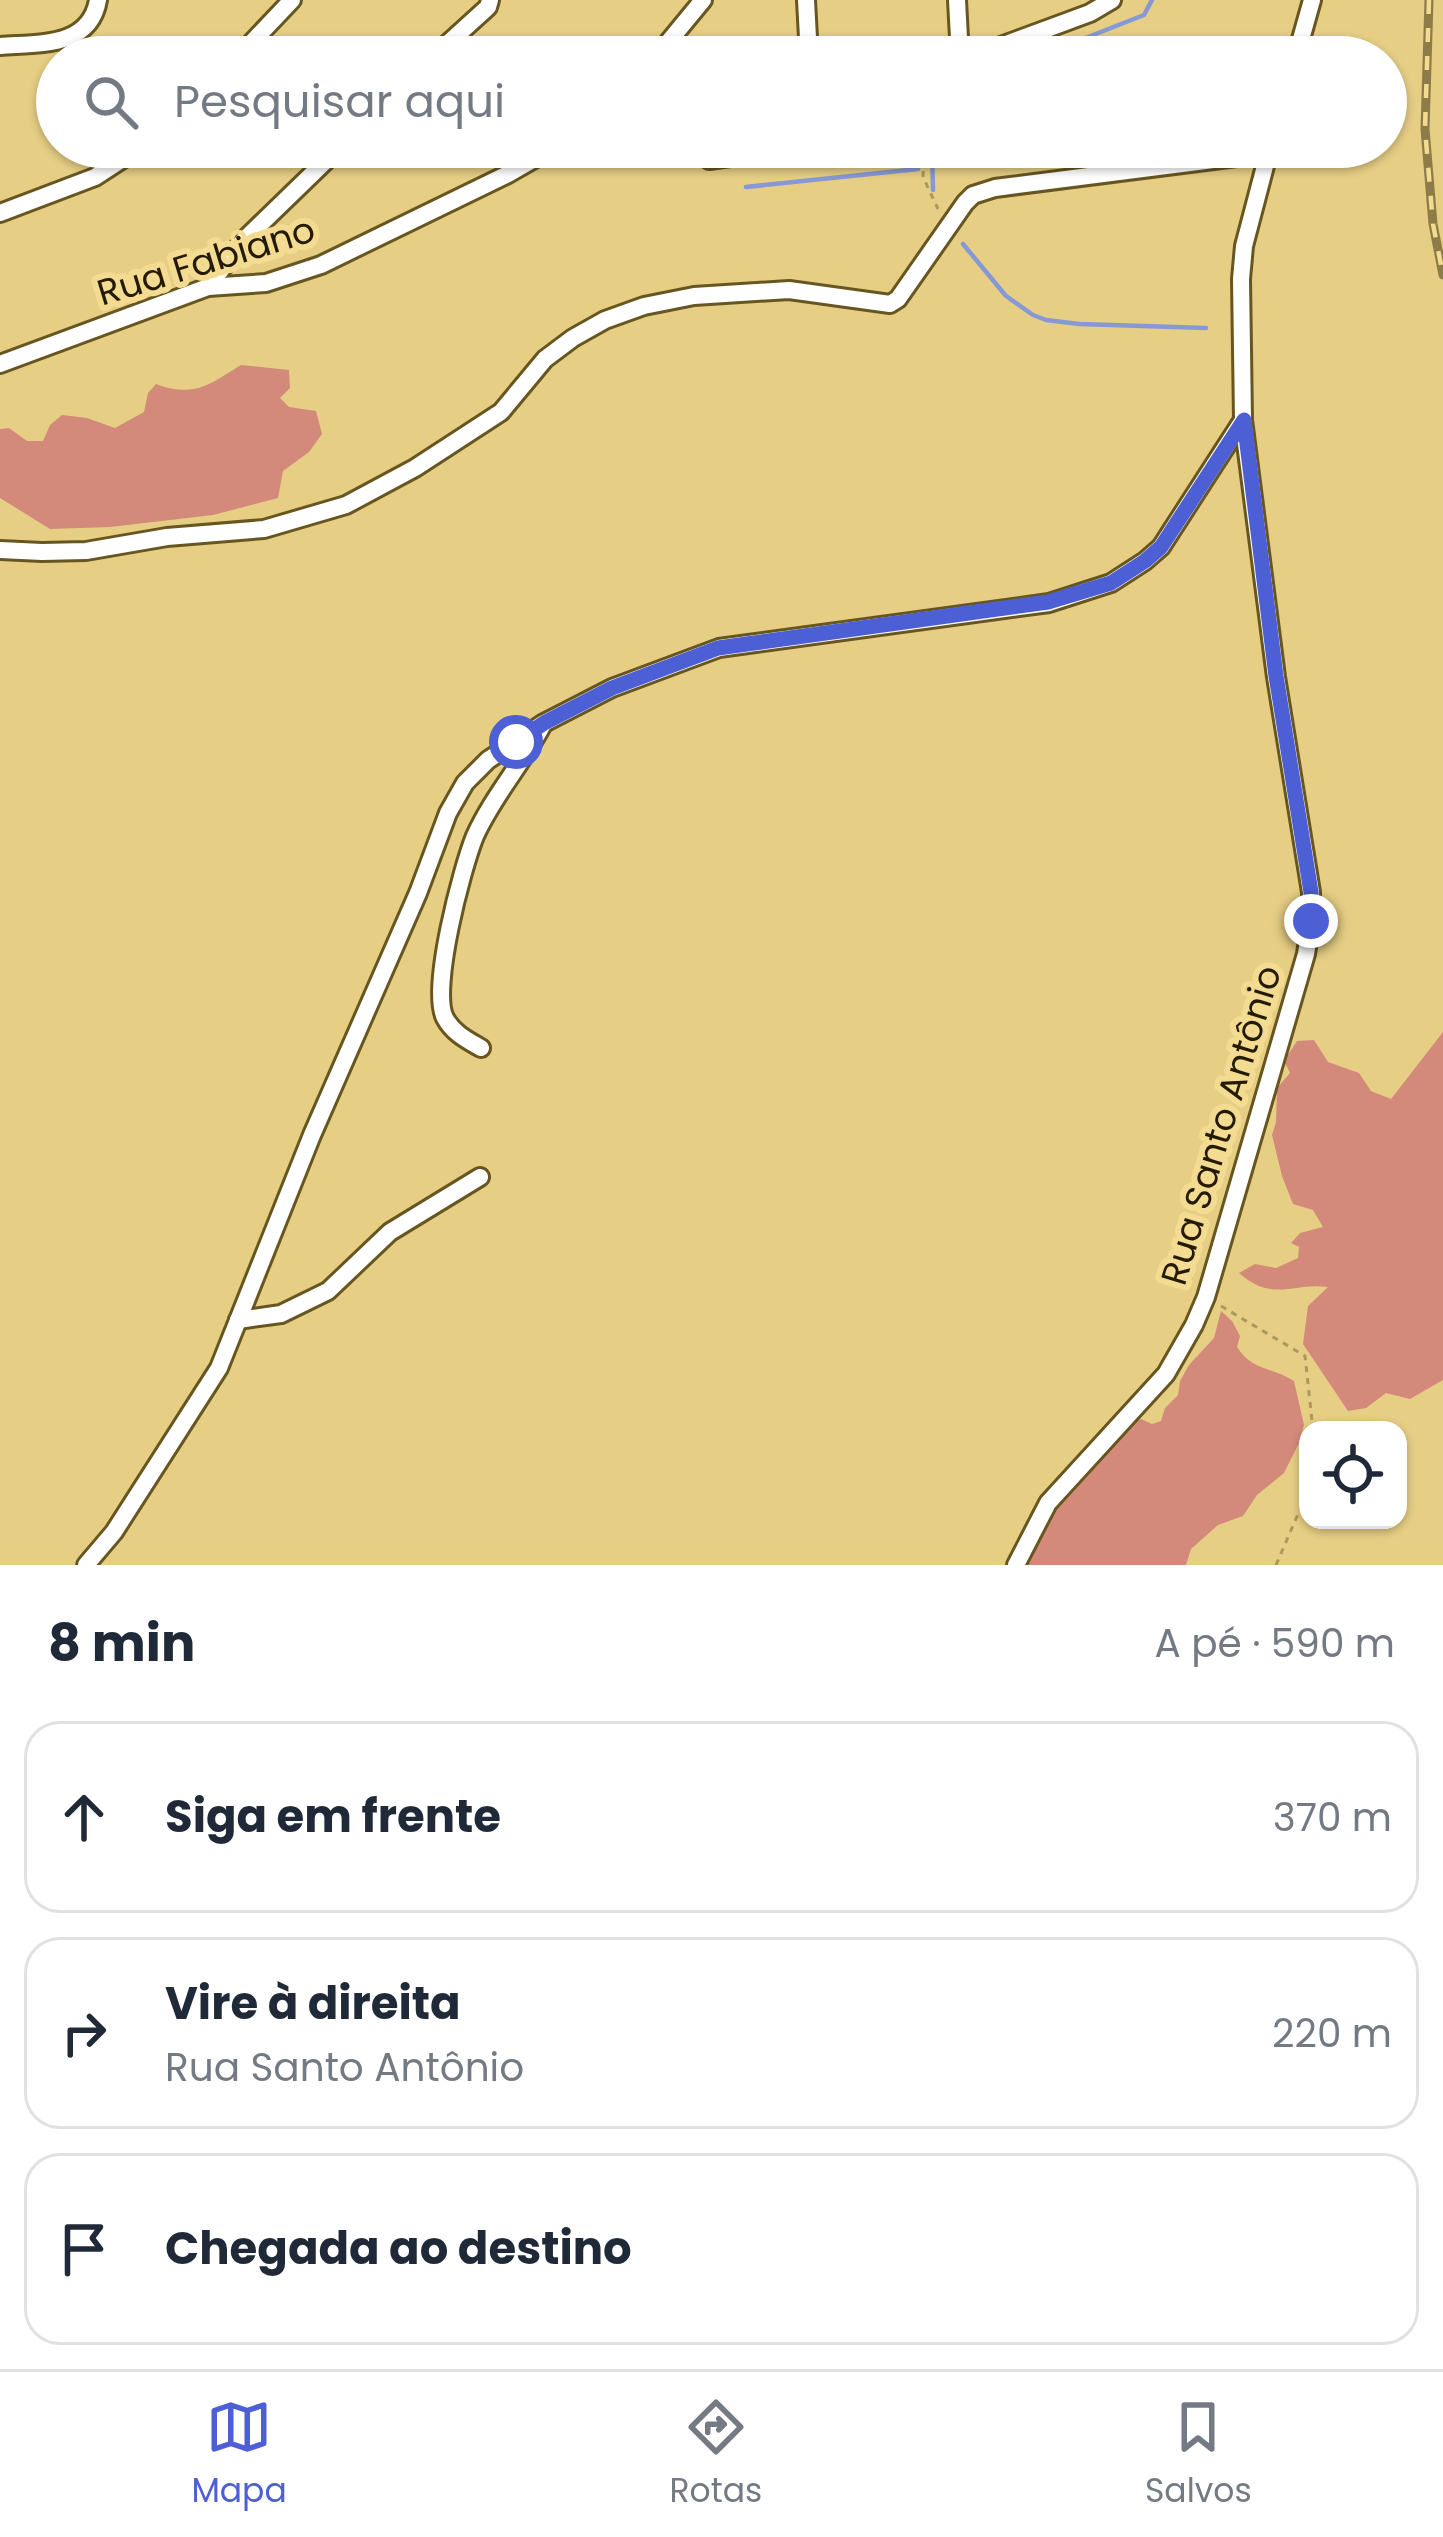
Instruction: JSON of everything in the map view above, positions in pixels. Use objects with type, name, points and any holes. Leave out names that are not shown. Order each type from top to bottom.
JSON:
[{"type":"street","points":[[72,36],[93,18],[98,0]]},
{"type":"street","points":[[258,36],[292,0]]},
{"type":"street","points":[[457,36],[490,0]]},
{"type":"street","points":[[673,36],[703,0]]},
{"type":"street","points":[[806,0],[808,36]]},
{"type":"street","points":[[957,0],[959,36]]},
{"type":"street","points":[[1028,36],[1112,0]]},
{"type":"street","points":[[1301,36],[1312,0]]},
{"type":"street","points":[[0,46],[36,43]]},
{"type":"street","points":[[0,213],[109,168]]},
{"type":"street","points":[[208,287],[243,241],[318,168]]},
{"type":"street","name":"Rua Fabiano","points":[[0,364],[208,287],[266,284],[321,265],[518,168]]},
{"type":"street","points":[[0,550],[86,551],[167,537],[264,529],[322,514],[370,494],[459,442],[501,412],[545,359],[605,320],[668,300],[741,292],[806,291],[890,304],[973,194],[1140,168]]},
{"type":"street","name":"Rua Santo Antônio","points":[[1016,1565],[1048,1503],[1166,1374],[1194,1324],[1298,985],[1311,921],[1311,892],[1276,676],[1244,420],[1241,279],[1244,246],[1264,168]]},
{"type":"street","points":[[86,1565],[114,1532],[219,1368],[448,814],[465,783],[488,760],[544,723],[612,688],[718,648],[1048,602],[1111,583],[1161,547],[1244,420]]},
{"type":"street","points":[[481,1048],[456,1033],[443,1016],[440,995],[447,945],[475,838],[544,723]]},
{"type":"street","points":[[238,1320],[280,1314],[328,1291],[390,1232],[480,1177]]},
{"type":"path","points":[[923,168],[922,177],[946,227]]},
{"type":"path","points":[[1206,1297],[1305,1356],[1311,1421]]},
{"type":"path","points":[[1276,1565],[1299,1512]]},
{"type":"shaded area","points":[[241,365],[289,370],[290,388],[280,398],[289,407],[316,411],[322,434],[309,452],[283,471],[278,498],[213,515],[50,529],[0,498],[0,429],[9,428],[27,441],[43,441],[50,425],[62,415],[115,428],[144,412],[148,393],[156,384],[191,389]]},
{"type":"shaded area","points":[[1443,1032],[1443,1380],[1410,1399],[1386,1393],[1366,1408],[1348,1411],[1303,1344],[1308,1306],[1328,1287],[1273,1289],[1239,1273],[1255,1264],[1276,1268],[1298,1258],[1299,1247],[1291,1243],[1300,1233],[1323,1227],[1313,1210],[1293,1204],[1282,1176],[1272,1135],[1277,1088],[1290,1073],[1284,1061],[1297,1041],[1314,1040],[1328,1062],[1359,1073],[1371,1091],[1391,1099]]},
{"type":"shaded area","points":[[1221,1311],[1240,1336],[1237,1347],[1243,1355],[1294,1381],[1303,1421],[1299,1421],[1299,1443],[1284,1473],[1257,1495],[1243,1516],[1218,1525],[1191,1549],[1186,1565],[1026,1565],[1056,1506],[1129,1423],[1161,1421],[1189,1365],[1214,1338]]},
{"type":"waterway","points":[[1090,36],[1144,15],[1152,0]]},
{"type":"waterway","points":[[932,168],[933,190]]},
{"type":"waterway","points":[[746,187],[918,169]]},
{"type":"waterway","points":[[963,244],[1006,296],[1046,320],[1206,328]]},
{"type":"railway","points":[[1429,0],[1425,129],[1433,224],[1443,275]]},
{"type":"route","points":[[516,742],[612,688],[718,648],[1048,602],[1111,583],[1161,547],[1244,420],[1276,676],[1311,892],[1311,921]]}]
